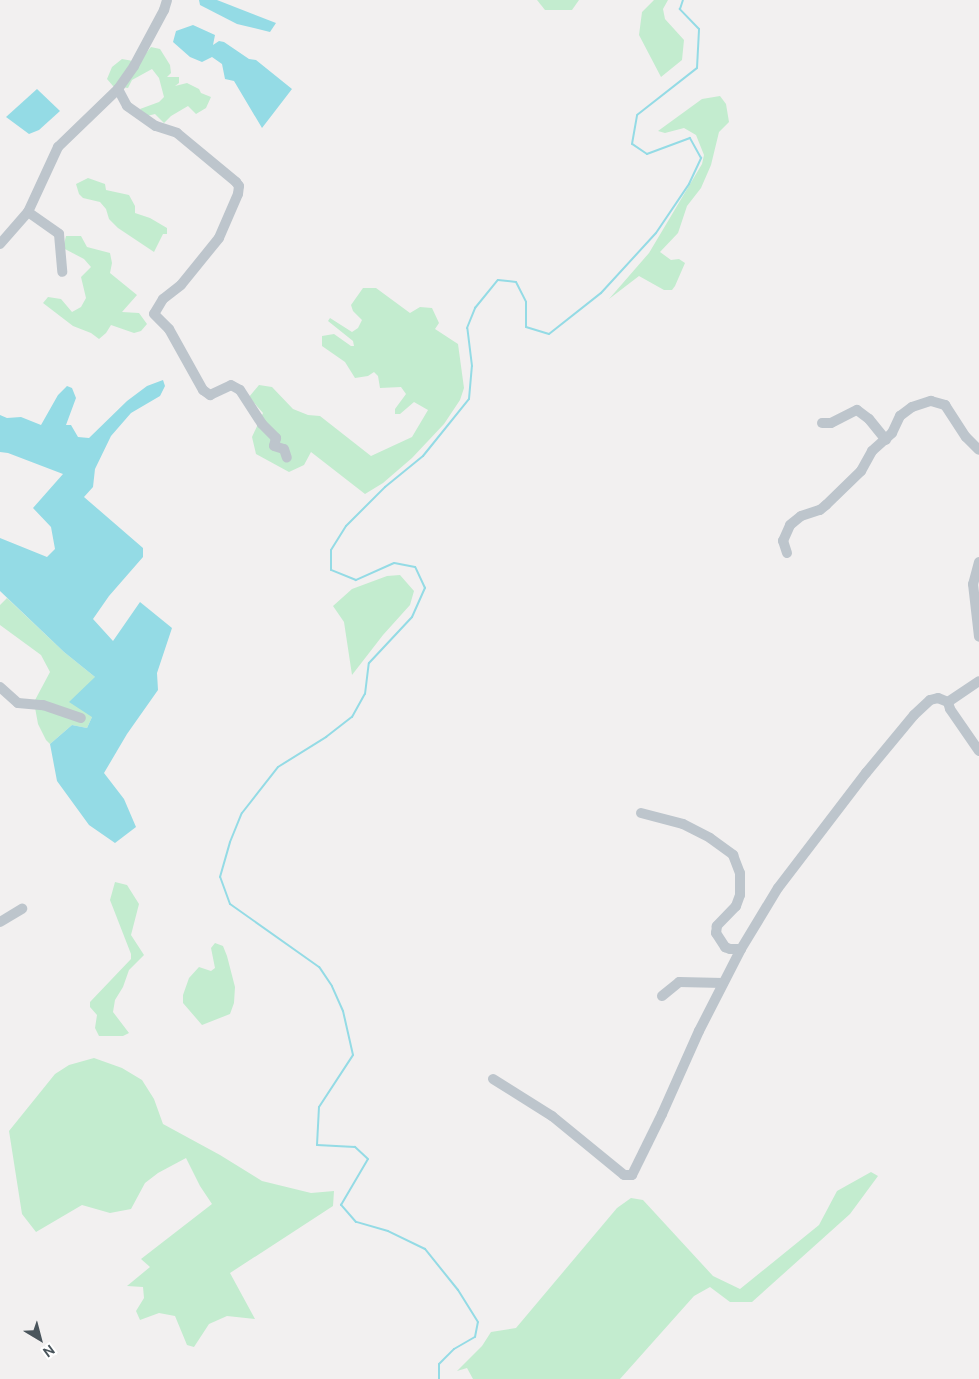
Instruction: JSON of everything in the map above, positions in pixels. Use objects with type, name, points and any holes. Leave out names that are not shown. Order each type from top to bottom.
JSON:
[{"type":"street","points":[[0,244],[28,212],[58,147],[118,89],[138,60],[164,10],[167,0]]},
{"type":"street","points":[[118,89],[127,106],[156,126],[177,132],[236,182],[238,186],[238,194],[219,238],[181,285],[163,299],[154,314],[169,329],[203,390],[210,395],[232,385],[240,390],[262,424],[276,438],[274,446],[284,449],[288,458]]},
{"type":"street","points":[[28,212],[58,234],[62,272]]},
{"type":"street","points":[[786,553],[783,541],[790,525],[801,516],[820,510],[861,471],[872,451],[886,440],[904,412],[919,404],[936,401],[949,410],[966,437],[979,450]]},
{"type":"street","points":[[822,422],[831,424],[857,410],[864,413],[886,440]]},
{"type":"street","points":[[979,562],[974,584],[979,637]]},
{"type":"street","points":[[948,702],[979,680]]},
{"type":"street","points":[[0,687],[18,703],[43,705],[81,718]]},
{"type":"street","points":[[493,1079],[552,1116],[624,1175],[632,1175],[723,983],[778,888],[898,733],[930,700],[938,698],[948,702]]},
{"type":"street","points":[[948,702],[950,709],[979,752]]},
{"type":"street","points":[[641,813],[683,824],[710,838],[733,855],[740,873],[740,895],[736,906],[717,926],[716,933],[730,949],[741,949]]},
{"type":"street","points":[[0,922],[22,909]]},
{"type":"street","points":[[662,996],[679,982],[723,983]]},
{"type":"green space","points":[[537,0],[579,0],[572,10],[545,10]]},
{"type":"green space","points":[[654,0],[668,0],[663,9],[665,19],[684,40],[682,60],[661,77],[639,35],[642,12]]},
{"type":"green space","points":[[151,47],[160,49],[170,65],[171,73],[167,77],[179,77],[179,83],[175,86],[187,83],[199,89],[201,93],[211,97],[206,108],[196,114],[188,106],[171,116],[164,123],[155,114],[147,116],[140,109],[159,102],[164,97],[159,78],[152,69],[132,80],[128,88],[113,86],[107,79],[112,67],[122,59],[133,61],[143,57]]},
{"type":"green space","points":[[720,96],[726,104],[729,122],[719,132],[711,165],[701,188],[687,206],[678,233],[660,252],[671,260],[679,259],[685,263],[675,286],[672,290],[664,290],[639,276],[609,299],[649,253],[702,164],[704,155],[696,135],[684,128],[665,133],[658,131],[702,99]]},
{"type":"green space","points":[[88,178],[105,184],[106,190],[129,195],[135,206],[135,213],[150,218],[167,228],[167,234],[163,234],[154,252],[118,228],[109,219],[106,209],[100,202],[83,198],[79,194],[76,184]]},
{"type":"green space","points":[[66,236],[81,236],[87,247],[110,253],[112,263],[110,273],[137,295],[122,312],[139,313],[147,324],[141,331],[134,333],[111,325],[99,339],[91,333],[73,326],[43,303],[48,297],[61,299],[72,312],[81,307],[86,298],[81,277],[91,267],[84,259],[63,248]]},
{"type":"green space","points":[[363,288],[376,288],[410,313],[420,307],[432,308],[439,323],[435,329],[458,344],[464,388],[460,400],[444,424],[412,458],[383,483],[365,494],[311,452],[304,465],[289,472],[256,454],[252,437],[263,413],[249,397],[259,385],[272,387],[293,409],[308,415],[320,416],[371,456],[412,437],[428,410],[414,402],[400,414],[395,414],[395,409],[406,394],[401,387],[380,388],[378,376],[374,372],[368,376],[355,378],[345,362],[322,346],[322,336],[334,334],[351,346],[354,346],[353,341],[328,321],[330,318],[352,332],[358,328],[362,320],[353,311],[351,305]]},
{"type":"green space","points":[[400,575],[414,591],[410,605],[383,635],[352,675],[344,622],[333,606],[352,589],[387,576]]},
{"type":"green space","points":[[7,598],[64,652],[95,677],[92,717],[87,728],[72,725],[50,744],[46,740],[38,724],[34,702],[50,672],[41,655],[0,625],[0,605]]},
{"type":"green space","points":[[115,882],[127,885],[139,904],[131,935],[144,955],[129,970],[123,987],[115,1000],[113,1012],[129,1033],[123,1036],[99,1036],[95,1028],[97,1015],[90,1007],[90,1002],[131,959],[131,954],[110,900]]},
{"type":"green space","points":[[215,943],[223,946],[227,956],[235,987],[234,1003],[230,1014],[202,1025],[183,1003],[183,995],[189,978],[199,967],[211,971],[215,968],[211,948]]},
{"type":"green space","points":[[94,1058],[122,1068],[142,1080],[154,1099],[163,1124],[220,1155],[262,1181],[311,1193],[334,1191],[333,1206],[230,1273],[255,1319],[227,1316],[209,1324],[194,1347],[187,1345],[175,1316],[159,1313],[140,1320],[136,1311],[144,1298],[143,1287],[127,1286],[150,1267],[141,1259],[212,1204],[200,1186],[186,1158],[158,1173],[145,1183],[131,1209],[110,1213],[82,1205],[36,1232],[22,1214],[9,1131],[55,1074],[69,1065]]},
{"type":"green space","points":[[871,1172],[878,1176],[850,1214],[752,1302],[730,1302],[710,1287],[694,1296],[620,1379],[473,1379],[467,1368],[457,1371],[482,1346],[491,1332],[516,1328],[617,1208],[631,1198],[643,1200],[713,1276],[740,1289],[819,1225],[837,1191]]},
{"type":"water","points":[[199,0],[217,0],[276,23],[270,32],[237,24],[200,5]]},
{"type":"water","points":[[193,25],[215,35],[213,45],[219,41],[224,42],[249,59],[256,60],[292,89],[262,128],[234,81],[225,79],[222,64],[212,57],[202,62],[190,57],[173,42],[176,31]]},
{"type":"water","points":[[37,89],[60,111],[39,130],[29,134],[6,117]]},
{"type":"water","points":[[163,380],[165,386],[160,396],[131,413],[111,436],[95,469],[93,487],[84,497],[143,548],[143,557],[109,596],[93,619],[113,641],[140,602],[172,628],[157,673],[158,690],[127,734],[104,773],[124,799],[136,827],[115,843],[89,825],[57,781],[50,744],[72,725],[87,728],[92,717],[69,702],[95,677],[64,652],[0,591],[0,538],[47,557],[55,549],[51,527],[33,508],[63,474],[8,453],[0,452],[0,415],[7,418],[21,417],[41,425],[58,395],[67,386],[72,388],[76,398],[66,425],[71,425],[78,437],[89,438],[127,401],[147,386]]},
{"type":"waterway","points":[[439,1379],[439,1364],[454,1349],[475,1337],[478,1322],[458,1290],[425,1249],[388,1231],[356,1222],[341,1205],[368,1159],[355,1147],[317,1145],[319,1107],[353,1055],[343,1011],[332,986],[319,967],[230,904],[220,877],[230,842],[242,813],[278,767],[326,737],[352,717],[365,694],[369,663],[412,617],[425,588],[415,567],[394,563],[356,580],[331,570],[331,550],[346,526],[385,487],[423,456],[469,399],[472,366],[467,328],[475,308],[498,280],[516,282],[526,302],[526,327],[549,334],[601,293],[656,233],[689,184],[701,158],[690,138],[647,154],[632,144],[637,115],[697,68],[699,29],[680,9],[683,0]]}]
